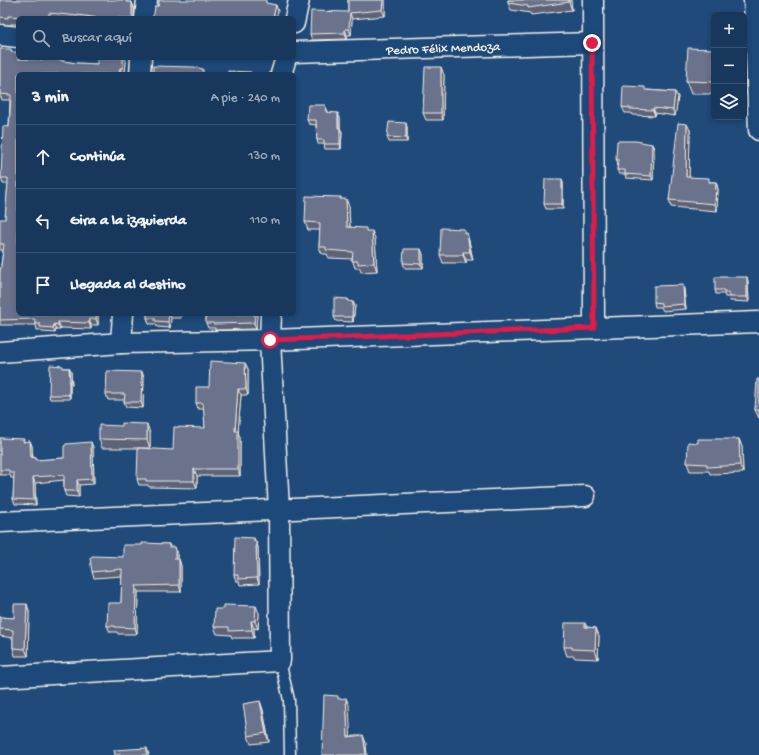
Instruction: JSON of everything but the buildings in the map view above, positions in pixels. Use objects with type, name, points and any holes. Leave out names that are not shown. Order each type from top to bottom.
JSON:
[{"type":"street","points":[[145,16],[147,0]]},
{"type":"street","points":[[296,16],[299,0]]},
{"type":"street","points":[[593,0],[594,328]]},
{"type":"street","points":[[754,0],[759,130]]},
{"type":"street","points":[[0,36],[16,36]]},
{"type":"street","name":"Pedro Félix Mendoza","points":[[296,52],[592,43]]},
{"type":"street","points":[[140,72],[141,60]]},
{"type":"street","points":[[282,72],[285,60]]},
{"type":"street","points":[[121,343],[123,316]]},
{"type":"street","points":[[0,677],[280,661],[279,510],[270,340],[271,316]]},
{"type":"street","points":[[0,352],[121,343],[270,340],[759,322]]},
{"type":"street","points":[[0,522],[586,496]]},
{"type":"lane","points":[[280,661],[289,700],[290,755]]},
{"type":"route","points":[[270,340],[594,328],[592,43]]}]
